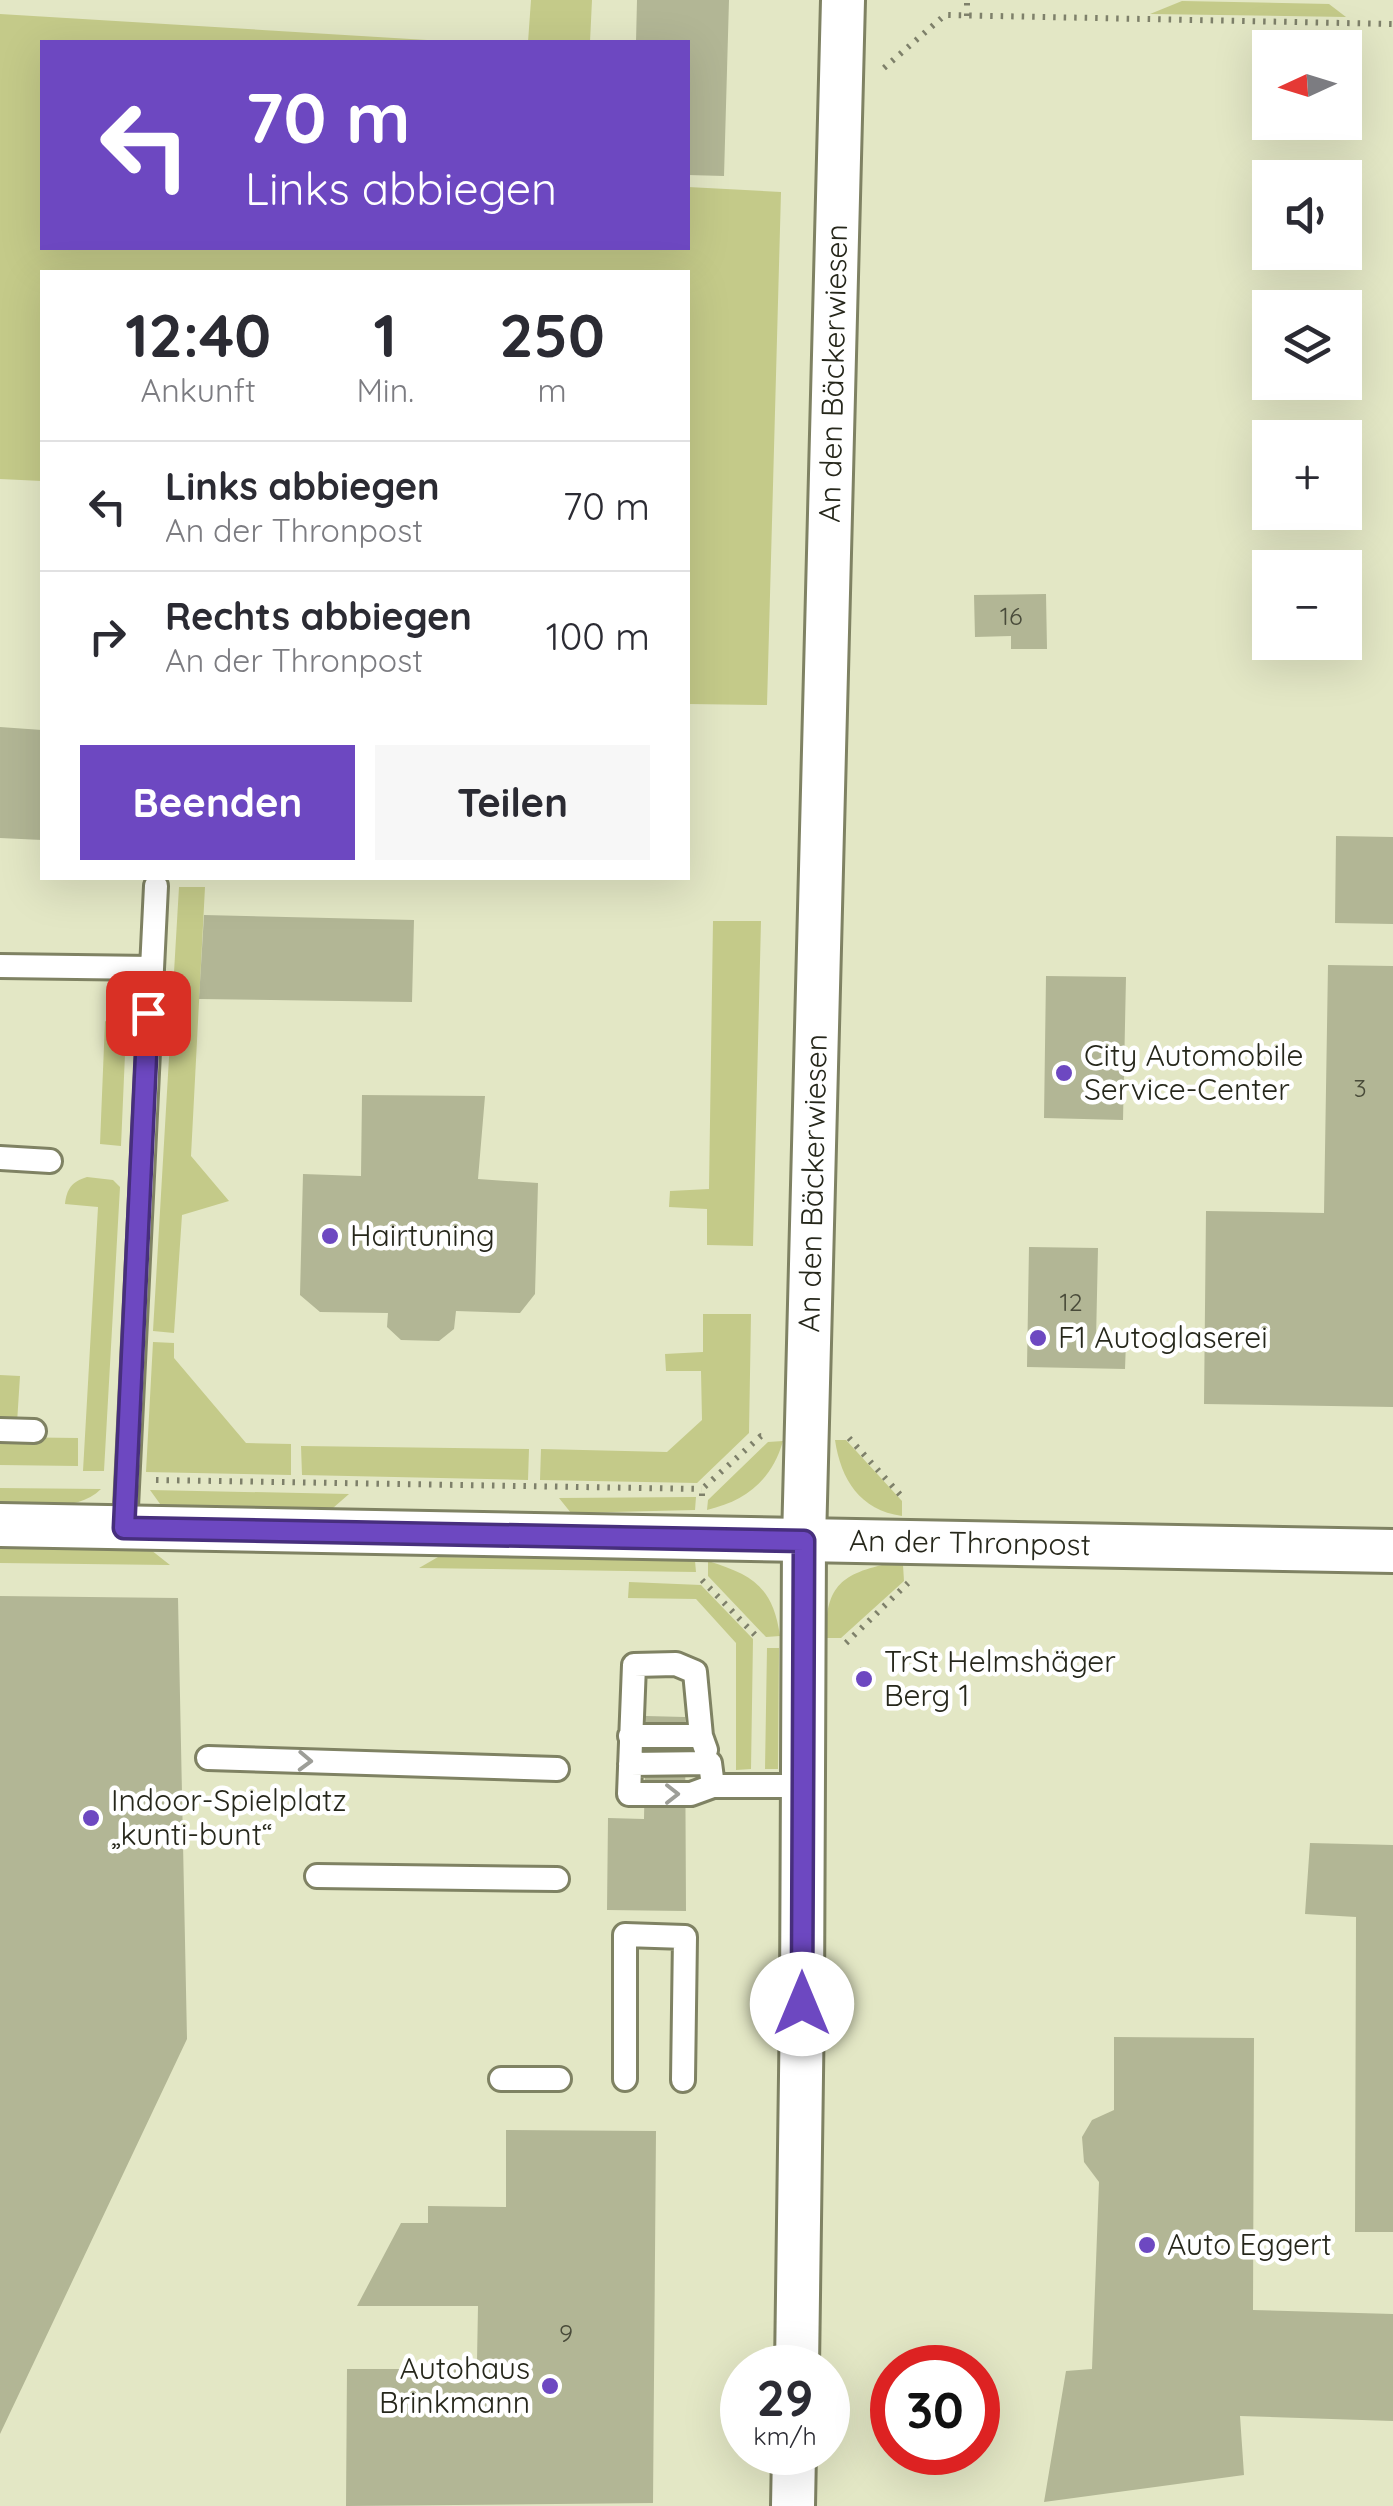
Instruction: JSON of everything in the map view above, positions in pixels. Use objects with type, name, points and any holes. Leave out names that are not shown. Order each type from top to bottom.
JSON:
[{"type":"street","name":"An den Bäckerwiesen","points":[[796,2345],[809,1274],[843,0]]},
{"type":"street","name":"An der Thronpost","points":[[0,1525],[124,1528],[702,1559],[804,1541],[1393,1551]]},
{"type":"street","points":[[793,2506],[794,2475]]},
{"type":"lane","points":[[124,1528],[156,886]]},
{"type":"lane","points":[[0,966],[152,968]]},
{"type":"lane","points":[[0,1158],[50,1161]]},
{"type":"lane","points":[[0,1430],[34,1431]]},
{"type":"lane","points":[[713,1786],[701,1736],[696,1672],[676,1664],[634,1664],[630,1794],[692,1794],[713,1786],[802,1786]]},
{"type":"lane","points":[[630,1736],[701,1736]]},
{"type":"lane","points":[[208,1758],[557,1769]]},
{"type":"lane","points":[[630,1764],[710,1762]]},
{"type":"lane","points":[[317,1876],[557,1878]]},
{"type":"lane","points":[[624,2080],[626,1935],[685,1936],[683,2080]]},
{"type":"lane","points":[[501,2079],[559,2079]]},
{"type":"path","points":[[967,16],[968,0]]},
{"type":"path","points":[[879,73],[945,16],[1393,24]]},
{"type":"path","points":[[127,1480],[702,1489],[761,1436],[847,1436],[908,1504],[908,1586],[844,1645],[802,1644]]},
{"type":"path","points":[[702,1489],[702,1559]]},
{"type":"green space","points":[[531,0],[592,0],[590,40],[528,40]]},
{"type":"green space","points":[[1182,1],[1329,4],[1346,17],[1150,14]]},
{"type":"green space","points":[[0,14],[427,40],[40,40],[40,250],[690,250],[690,187],[781,192],[767,705],[690,704],[690,270],[40,270],[40,481],[0,479]]},
{"type":"green space","points":[[179,887],[205,887],[191,1156],[229,1201],[182,1215],[174,1333],[153,1331]]},
{"type":"green space","points":[[713,921],[761,921],[753,1246],[707,1245],[707,1209],[669,1207],[670,1191],[709,1189]]},
{"type":"green space","points":[[105,1021],[126,1031],[121,1146],[100,1144]]},
{"type":"green space","points":[[87,1177],[113,1180],[120,1187],[104,1471],[83,1471],[98,1207],[65,1204],[71,1187]]},
{"type":"green space","points":[[703,1314],[751,1314],[749,1433],[697,1483],[540,1480],[541,1449],[667,1452],[702,1420],[701,1371],[666,1371],[665,1354],[703,1352]]},
{"type":"green space","points":[[153,1342],[174,1343],[174,1358],[246,1443],[291,1444],[291,1475],[146,1472]]},
{"type":"green space","points":[[0,1375],[20,1376],[17,1423],[0,1423]]},
{"type":"green space","points":[[0,1437],[78,1438],[78,1466],[0,1465]]},
{"type":"green space","points":[[835,1440],[846,1440],[902,1501],[902,1516],[875,1507],[855,1491],[842,1468]]},
{"type":"green space","points":[[783,1441],[772,1467],[756,1487],[734,1501],[707,1510],[708,1500],[768,1442]]},
{"type":"green space","points":[[301,1446],[529,1449],[528,1480],[302,1475]]},
{"type":"green space","points":[[0,1488],[101,1489],[79,1502],[54,1505],[0,1502]]},
{"type":"green space","points":[[150,1490],[349,1494],[333,1508],[163,1508]]},
{"type":"green space","points":[[696,1497],[695,1510],[571,1513],[559,1498]]},
{"type":"green space","points":[[0,1547],[151,1550],[170,1565],[0,1563]]},
{"type":"green space","points":[[438,1557],[695,1561],[696,1572],[419,1568]]},
{"type":"green space","points":[[708,1561],[758,1585],[772,1606],[780,1636],[766,1637],[708,1576]]},
{"type":"green space","points":[[882,1565],[903,1565],[904,1581],[841,1638],[825,1638],[828,1609],[837,1588],[854,1575]]},
{"type":"green space","points":[[629,1582],[701,1585],[753,1639],[751,1769],[736,1770],[736,1643],[696,1599],[628,1598]]},
{"type":"green space","points":[[767,1648],[779,1648],[778,1769],[765,1769]]},
{"type":"building","points":[[637,0],[729,0],[724,176],[690,175],[690,40],[636,40]]},
{"type":"building","points":[[1046,594],[1047,649],[1011,649],[1011,636],[975,637],[974,595]]},
{"type":"building","points":[[0,727],[40,730],[40,840],[0,838]]},
{"type":"building","points":[[1336,836],[1393,837],[1393,924],[1335,923]]},
{"type":"building","points":[[204,915],[414,920],[412,1002],[199,999]]},
{"type":"building","points":[[1328,965],[1393,966],[1393,1407],[1204,1404],[1206,1211],[1324,1213]]},
{"type":"building","points":[[1046,976],[1126,977],[1123,1120],[1044,1118]]},
{"type":"building","points":[[362,1095],[485,1096],[478,1179],[538,1183],[535,1294],[520,1313],[456,1311],[454,1329],[439,1341],[401,1340],[387,1327],[388,1313],[320,1312],[300,1295],[303,1174],[361,1176]]},
{"type":"building","points":[[1029,1247],[1098,1248],[1096,1341],[1126,1342],[1125,1369],[1027,1367]]},
{"type":"building","name":"Indoor-Spielplatz „kunti-bunt“","points":[[0,1596],[178,1598],[187,2039],[0,2434]]},
{"type":"building","name":"TrSt Helmshäger Berg 1","points":[[860,1667],[869,1668],[868,1690],[859,1690]]},
{"type":"building","points":[[646,1716],[685,1717],[686,1911],[607,1910],[608,1818],[644,1819]]},
{"type":"building","points":[[1310,1843],[1393,1845],[1393,2232],[1355,2232],[1356,1917],[1305,1914]]},
{"type":"building","points":[[1114,2037],[1254,2038],[1253,2310],[1393,2314],[1393,2421],[1240,2416],[1244,2475],[1044,2502],[1066,2371],[1092,2369],[1099,2182],[1084,2162],[1082,2137],[1092,2120],[1114,2110]]},
{"type":"building","points":[[506,2130],[656,2131],[653,2503],[346,2506],[347,2369],[447,2369],[447,2361],[477,2361],[478,2306],[357,2306],[401,2223],[428,2223],[428,2206],[506,2207]]},
{"type":"place","name":"City Automobile Service-Center","points":[[1064,1073]]},
{"type":"place","name":"Hairtuning","points":[[330,1236]]},
{"type":"place","name":"F1 Autoglaserei","points":[[1038,1338]]},
{"type":"place","name":"TrSt Helmshäger Berg 1","points":[[864,1679]]},
{"type":"place","name":"Indoor-Spielplatz „kunti-bunt“","points":[[91,1818]]},
{"type":"place","name":"Auto Eggert","points":[[1147,2245]]},
{"type":"place","name":"Autohaus Brinkmann","points":[[550,2386]]},
{"type":"route","points":[[148,1013],[124,1528],[804,1541],[802,2004]]}]
